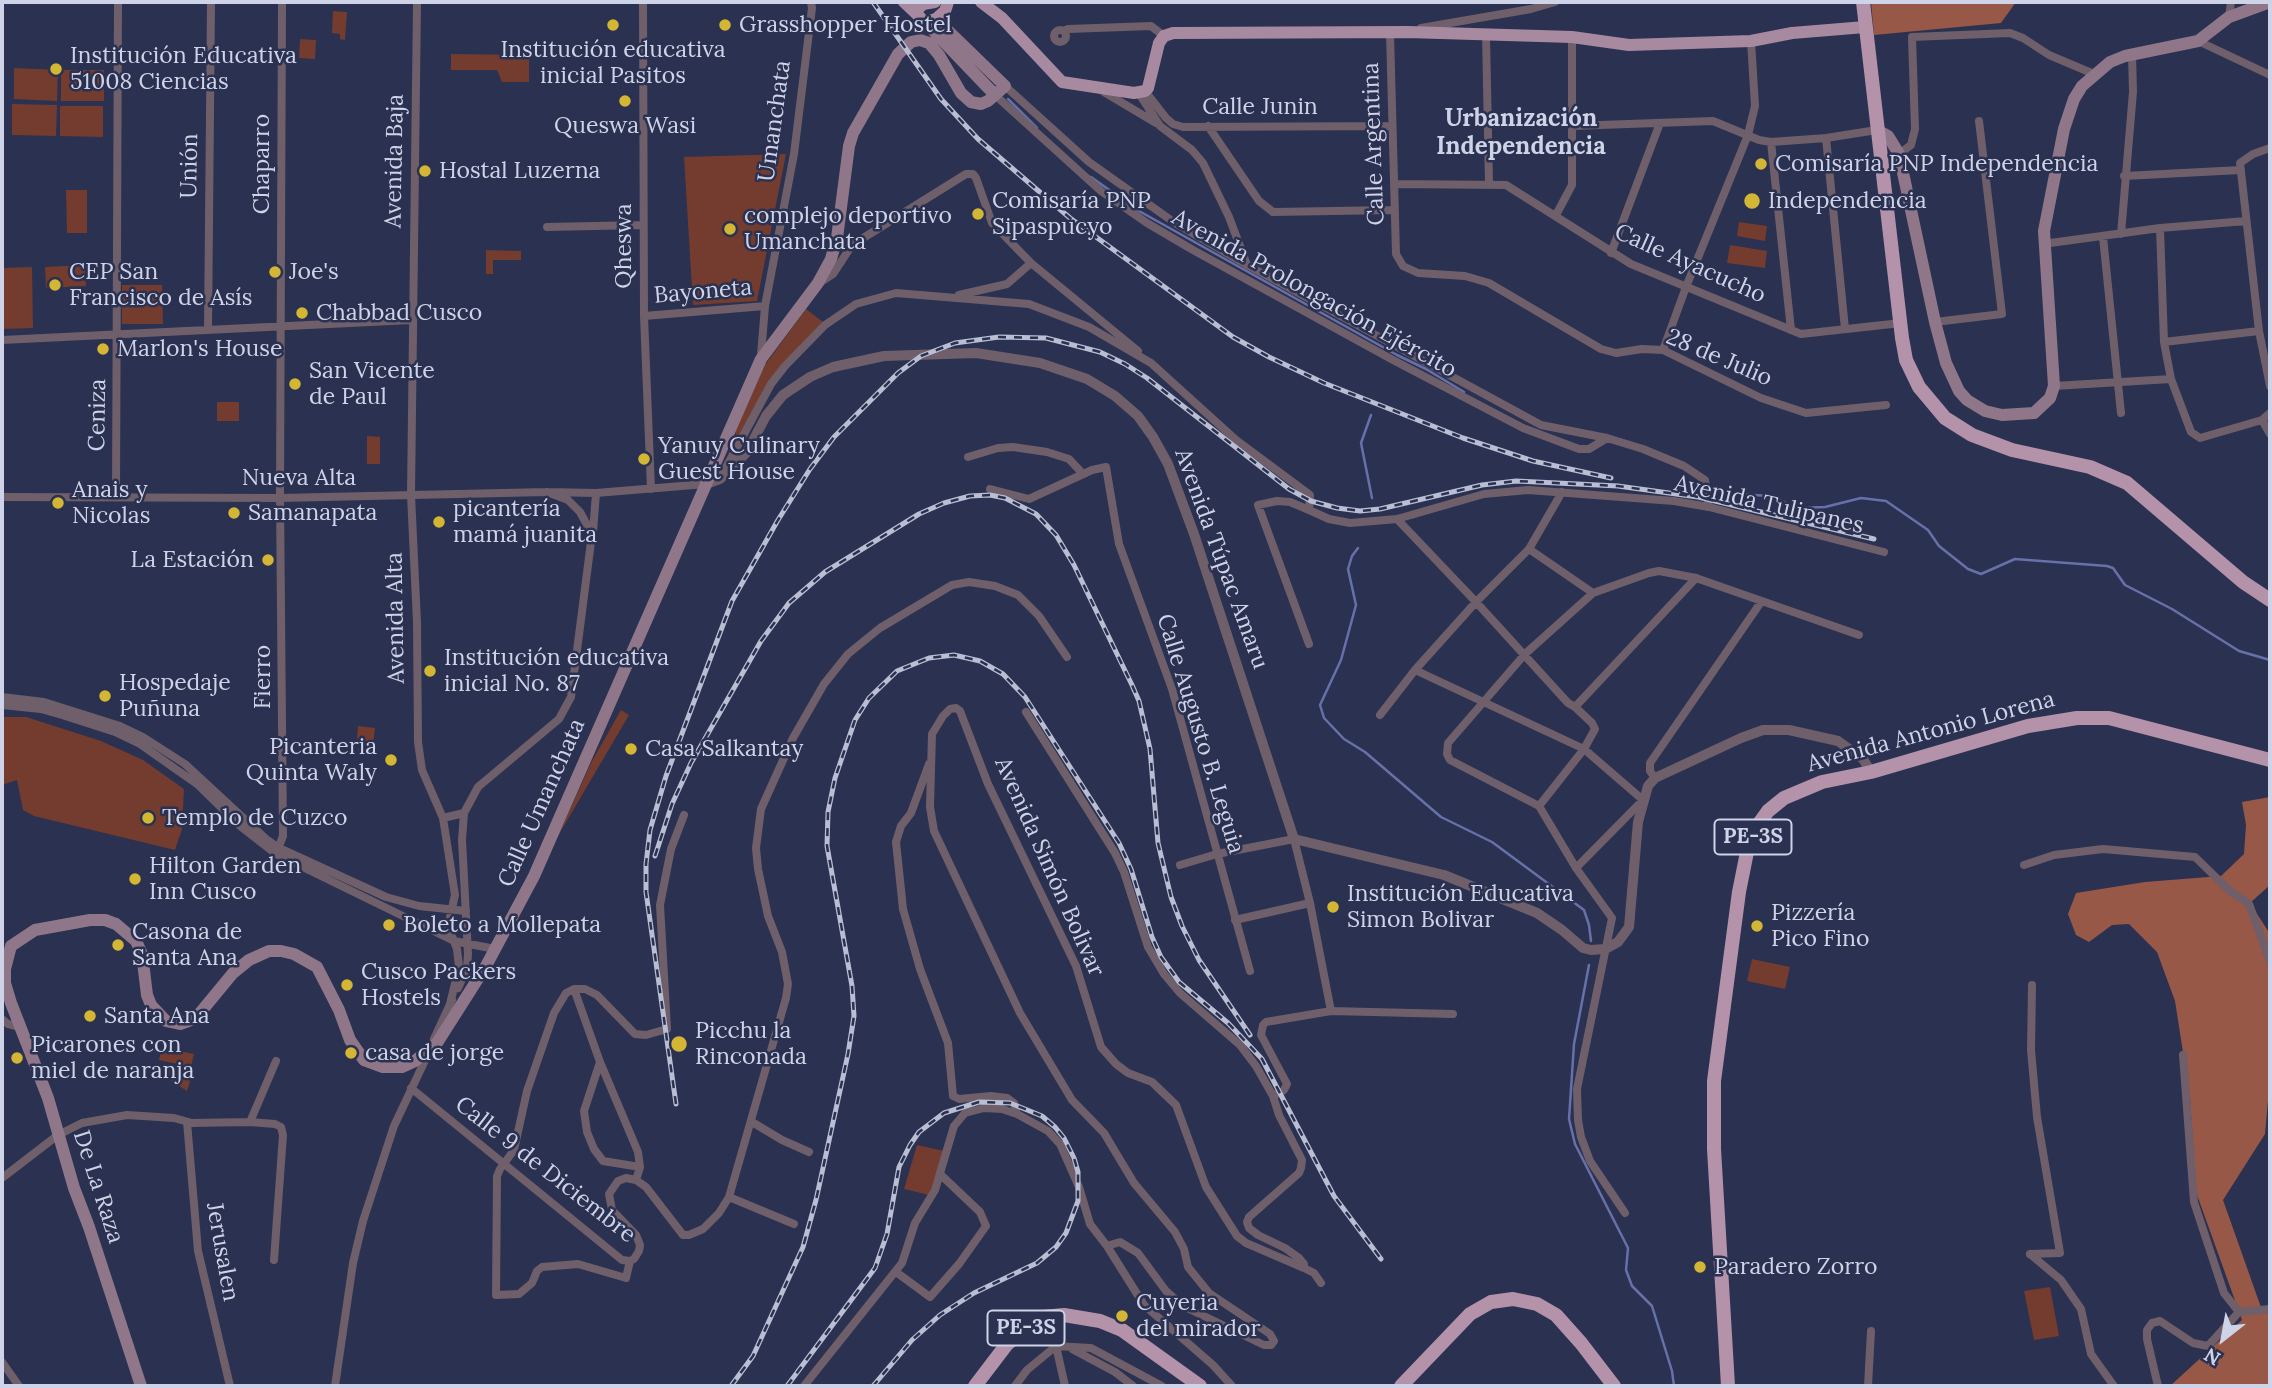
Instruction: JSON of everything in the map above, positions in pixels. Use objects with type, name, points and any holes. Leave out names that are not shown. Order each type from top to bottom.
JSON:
[{"type":"highway","points":[[1863,2],[1900,323],[1911,373],[1926,396],[1945,418],[1987,442],[2090,467],[2127,483],[2243,582],[2270,600]]},
{"type":"highway","name":"Avenida Antonio Lorena","points":[[1728,1386],[1714,1149],[1714,1081],[1738,892],[1747,852],[1760,822],[1768,811],[1784,798],[1822,782],[1871,772],[2028,726],[2095,717],[2129,723],[2270,760]]},
{"type":"highway","points":[[1401,1386],[1470,1314],[1491,1303],[1513,1299],[1537,1304],[1556,1315],[1614,1386]]},
{"type":"highway","name":"PE-3S","points":[[975,1386],[1007,1344],[1042,1317],[1064,1315],[1100,1321],[1122,1330],[1200,1386]]},
{"type":"main road","points":[[761,359],[818,283],[831,259],[837,238],[853,133],[901,50],[916,41],[929,43],[961,93],[971,102],[981,104],[1000,90],[931,20],[923,5],[904,2]]},
{"type":"main road","points":[[931,20],[945,11],[948,2]]},
{"type":"main road","points":[[981,2],[1002,18],[1060,81],[1141,92],[1151,83],[1159,43],[1164,36],[1173,33],[1408,32],[1572,37],[1629,45],[1751,41],[1792,33],[1866,27]]},
{"type":"main road","points":[[1877,130],[1888,136],[1899,155],[1945,363],[1959,391],[1975,406],[2002,415],[2034,413],[2050,398],[2054,386],[2044,231],[2068,113],[2078,92],[2094,74],[2110,62],[2132,54],[2198,41],[2230,17],[2270,2]]},
{"type":"main road","name":"Umanchata","points":[[706,484],[761,359]]},
{"type":"main road","name":"Calle Umanchata","points":[[429,1051],[455,1018],[534,876],[706,484]]},
{"type":"main road","name":"De La Raza","points":[[141,1386],[48,1098],[11,1003],[5,982],[5,969],[11,946],[35,930],[90,920],[105,920],[126,931],[136,942],[142,954],[150,1003],[157,1014],[166,1021],[180,1024],[200,1013],[233,973],[249,960],[269,951],[281,951],[309,961],[317,967],[334,999],[350,1040],[364,1060],[383,1067],[402,1067],[429,1051]]},
{"type":"street","name":"Ceniza","points":[[116,496],[118,2]]},
{"type":"street","name":"Unión","points":[[208,330],[211,2]]},
{"type":"street","name":"Chaparro","points":[[280,498],[282,2]]},
{"type":"street","name":"Avenida Baja","points":[[411,320],[417,2]]},
{"type":"street","name":"Qheswa","points":[[643,2],[643,316],[651,489]]},
{"type":"street","name":"Umanchata","points":[[761,359],[765,306],[794,154],[812,8],[810,2]]},
{"type":"street","points":[[896,2],[913,16],[931,20]]},
{"type":"street","points":[[1408,32],[1555,2]]},
{"type":"street","points":[[2230,17],[2231,2]]},
{"type":"street","points":[[1063,31],[1151,26],[1164,36]]},
{"type":"street","name":"Calle Argentina","points":[[1390,33],[1396,254]]},
{"type":"street","points":[[1899,155],[1911,145],[1914,129],[1912,37],[2010,33],[2049,55],[2094,74]]},
{"type":"street","points":[[1486,35],[1489,183]]},
{"type":"street","points":[[1556,215],[1572,185],[1572,37]]},
{"type":"street","points":[[1663,350],[1686,286],[1748,135],[1755,106],[1751,41]]},
{"type":"street","points":[[2198,41],[2270,75]]},
{"type":"street","points":[[2121,234],[2133,92],[2132,54]]},
{"type":"street","points":[[1098,88],[1160,126],[1192,150],[1203,163],[1229,217],[1247,265]]},
{"type":"street","name":"Avenida Prolongación Ejército","points":[[1000,90],[1088,162],[1175,223],[1541,425],[1606,438],[1643,449],[1694,472],[1705,480],[1709,507]]},
{"type":"street","name":"Avenida Prolongación Ejército","points":[[1000,90],[1101,191],[1147,223],[1283,300],[1523,428],[1579,449],[1590,449],[1606,438]]},
{"type":"street","points":[[1141,92],[1160,126]]},
{"type":"street","name":"Calle Junin","points":[[1141,92],[1173,124],[1183,127],[1392,126]]},
{"type":"street","points":[[1572,126],[1713,121],[1759,140],[1771,142],[1826,138],[1877,130]]},
{"type":"street","points":[[1935,322],[2002,314],[1979,121]]},
{"type":"street","points":[[1611,253],[1660,123]]},
{"type":"street","points":[[1208,126],[1259,201],[1268,209],[1281,213],[1394,210]]},
{"type":"street","points":[[1826,138],[1844,329]]},
{"type":"street","points":[[1771,142],[1791,330]]},
{"type":"street","points":[[2270,148],[2240,163],[2259,331],[2270,386]]},
{"type":"street","points":[[2124,176],[2241,170]]},
{"type":"street","points":[[818,283],[834,274],[852,245],[966,174],[973,174],[989,220],[1031,263],[1151,363],[1236,439],[1310,495],[1309,510]]},
{"type":"street","name":"Calle Ayacucho","points":[[1394,184],[1506,185],[1631,264],[1801,334],[1900,323]]},
{"type":"street","points":[[2043,244],[2160,228],[2246,221]]},
{"type":"street","points":[[547,228],[643,225]]},
{"type":"street","points":[[2160,228],[2164,342],[2171,379],[2194,436],[2200,438],[2262,420],[2270,413]]},
{"type":"street","points":[[2104,237],[2122,413]]},
{"type":"street","name":"28 de Julio","points":[[1396,254],[1403,266],[1418,273],[1465,276],[1489,283],[1601,349],[1616,353],[1643,349],[1663,350],[1761,398],[1806,413],[1885,405]]},
{"type":"street","points":[[950,297],[1007,284],[1031,263]]},
{"type":"street","points":[[720,478],[771,384],[825,325],[856,304],[895,293],[1029,304],[1089,327],[1151,363]]},
{"type":"street","name":"Bayoneta","points":[[643,316],[765,306]]},
{"type":"street","points":[[2,340],[411,320]]},
{"type":"street","name":"Avenida Alta","points":[[411,320],[411,495],[417,622],[418,742],[422,770],[443,818],[455,895],[448,926],[460,967],[450,1004]]},
{"type":"street","points":[[2164,342],[2259,331]]},
{"type":"street","name":"Avenida Túpac Amaru","points":[[706,484],[720,478],[747,452],[766,416],[783,395],[810,377],[833,367],[868,358],[964,352],[1025,360],[1072,372],[1103,388],[1138,416],[1168,464],[1194,534],[1294,839],[1331,1011]]},
{"type":"street","points":[[2054,386],[2171,379]]},
{"type":"street","points":[[2262,420],[2270,434]]},
{"type":"street","points":[[968,457],[998,448],[1013,447],[1047,452],[1069,459],[1083,474],[1029,499],[990,489]]},
{"type":"street","name":"Calle Augusto B. Leguia","points":[[1083,474],[1106,467],[1119,544],[1172,689],[1250,971]]},
{"type":"street","name":"Nueva Alta","points":[[2,497],[280,498],[547,492],[596,494],[706,484]]},
{"type":"street","name":"Avenida Tulipanes","points":[[1309,644],[1258,505],[1277,501],[1290,502],[1329,519],[1350,523],[1397,519],[1484,494],[1528,490],[1562,492],[1674,501],[1709,507],[1884,552]]},
{"type":"street","points":[[547,492],[568,500],[580,512],[592,534]]},
{"type":"street","points":[[1380,715],[1415,670],[1529,548],[1562,492]]},
{"type":"street","points":[[335,1386],[353,1263],[363,1221],[394,1126],[465,977],[468,946],[462,841],[464,813],[478,787],[559,719],[571,697],[596,494]]},
{"type":"street","name":"Fierro","points":[[277,851],[283,836],[280,498]]},
{"type":"street","points":[[1397,519],[1525,654],[1568,704],[1575,707],[1595,729],[1584,749],[1539,806]]},
{"type":"street","points":[[1529,548],[1593,593]]},
{"type":"street","points":[[1625,1213],[1590,1161],[1577,1119],[1577,1089],[1612,918],[1576,868],[1539,806],[1450,760],[1447,754],[1448,743],[1525,654],[1593,593],[1659,571],[1696,578],[1859,635]]},
{"type":"street","points":[[1575,707],[1696,578]]},
{"type":"street","points":[[574,989],[600,1062],[638,1152],[640,1167],[636,1180],[646,1186],[683,1235],[696,1233],[710,1224],[729,1198],[784,1010],[788,984],[782,953],[768,916],[756,848],[761,809],[793,738],[833,671],[848,654],[880,628],[952,585],[968,582],[995,586],[1018,595],[1039,616],[1068,657]]},
{"type":"street","points":[[1656,778],[1650,771],[1650,763],[1761,601]]},
{"type":"street","points":[[1415,670],[1584,749],[1643,800]]},
{"type":"street","points":[[2,697],[44,702],[120,726],[143,737],[200,776],[277,851],[386,897],[419,906],[466,911]]},
{"type":"street","points":[[2,705],[41,709],[115,732],[140,744],[197,784],[239,825],[277,851],[454,941],[468,946],[495,949]]},
{"type":"street","name":"Avenida Simón Bolivar","points":[[931,758],[932,734],[950,709],[960,711],[994,796],[1076,966],[1101,1047],[1116,1064],[1128,1073],[1152,1082],[1176,1105],[1206,1187],[1237,1236],[1246,1243],[1314,1273],[1321,1283]]},
{"type":"street","points":[[1026,712],[1115,853],[1124,872],[1148,947],[1164,974],[1180,993],[1240,1045],[1273,1096],[1302,1164],[1299,1173],[1249,1217],[1247,1222],[1249,1228],[1258,1235],[1299,1258],[1304,1268]]},
{"type":"street","points":[[1180,865],[1217,854],[1294,839],[1444,875],[1537,914],[1583,948],[1605,949],[1618,942],[1629,927],[1638,822],[1648,786],[1656,778],[1763,730],[1789,730],[1838,741],[1863,759],[1871,772]]},
{"type":"street","points":[[931,758],[930,807],[934,831],[1016,1003],[1072,1100],[1104,1133],[1134,1183],[1175,1232],[1184,1249],[1188,1267],[1209,1293],[1270,1334],[1274,1341],[1271,1345],[1264,1345],[1183,1306],[1166,1291],[1138,1253],[1120,1242],[1107,1246]]},
{"type":"street","points":[[931,758],[911,813],[901,826],[895,842],[903,909],[920,968],[948,1043],[952,1094],[960,1100],[981,1096],[1007,1098],[1014,1102],[1017,1114]]},
{"type":"street","points":[[1576,868],[1643,800]]},
{"type":"street","points":[[911,813],[930,807]]},
{"type":"street","points":[[443,818],[464,813]]},
{"type":"street","points":[[630,1261],[626,1278],[578,1265],[542,1267],[537,1271],[532,1283],[519,1294],[496,1295],[497,1176],[514,1150],[527,1091],[554,1013],[566,993],[574,989],[585,989],[597,995],[635,1034],[646,1035],[667,1029],[660,905],[671,849],[684,815]]},
{"type":"street","points":[[2024,865],[2053,855],[2103,849],[2195,857],[2230,891],[2249,904],[2270,961]]},
{"type":"street","points":[[1235,920],[1310,904]]},
{"type":"street","points":[[2032,985],[2031,1050],[2036,1117],[2060,1253],[2030,1254],[2061,1280],[2081,1309],[2091,1354],[2114,1386]]},
{"type":"street","points":[[1273,1096],[1284,1090],[1287,1084],[1261,1035],[1266,1022],[1331,1011],[1453,1014]]},
{"type":"street","points":[[2,1020],[20,1027]]},
{"type":"street","points":[[2183,1055],[2194,1202],[2224,1293],[2239,1312]]},
{"type":"street","points":[[250,1122],[276,1060]]},
{"type":"street","points":[[600,1062],[584,1111],[587,1132],[603,1161],[640,1167]]},
{"type":"street","name":"Calle 9 de Diciembre","points":[[411,1088],[614,1254],[630,1261],[636,1256],[640,1245],[636,1235],[612,1210],[609,1194],[618,1181],[626,1178],[636,1180]]},
{"type":"street","points":[[804,1386],[902,1263],[915,1223],[934,1194],[954,1126],[960,1116],[984,1108],[1002,1109],[1017,1114],[1048,1131],[1060,1144],[1079,1187],[1090,1224],[1144,1305],[1213,1365],[1232,1386]]},
{"type":"street","points":[[2,1178],[58,1135],[82,1123],[127,1115],[174,1118],[187,1122],[275,1124],[281,1128],[283,1135],[274,1260]]},
{"type":"street","name":"Jerusalen","points":[[187,1122],[198,1251],[230,1386]]},
{"type":"street","points":[[752,1122],[809,1152]]},
{"type":"street","points":[[896,1272],[930,1297],[959,1265],[986,1226],[979,1212],[941,1175]]},
{"type":"street","points":[[729,1198],[794,1224]]},
{"type":"street","points":[[2158,1386],[2147,1339],[2147,1331],[2152,1323],[2164,1323],[2193,1343],[2208,1346],[2239,1312],[2270,1310]]},
{"type":"street","points":[[1868,1386],[1871,1331]]},
{"type":"street","points":[[1056,1346],[1065,1386]]},
{"type":"street","points":[[1014,1386],[1027,1370],[1056,1346],[1091,1348],[1162,1386]]},
{"type":"street","points":[[1069,1347],[1133,1386]]},
{"type":"street","points":[[2,1362],[19,1386]]},
{"type":"shaded area","points":[[1871,2],[2016,2],[2001,23],[1874,35]]},
{"type":"shaded area","points":[[333,11],[347,12],[345,40],[340,39],[340,34],[332,33]]},
{"type":"shaded area","points":[[300,39],[316,40],[315,59],[299,58]]},
{"type":"shaded area","points":[[451,54],[529,55],[529,82],[502,82],[497,70],[451,70]]},
{"type":"shaded area","points":[[14,68],[58,70],[57,101],[14,99]]},
{"type":"shaded area","points":[[61,70],[104,70],[104,101],[61,101]]},
{"type":"shaded area","points":[[12,104],[57,105],[56,136],[12,135]]},
{"type":"shaded area","points":[[60,106],[103,106],[103,137],[60,136]]},
{"type":"shaded area","name":"complejo deportivo Umanchata","points":[[786,154],[757,301],[693,305],[684,157]]},
{"type":"shaded area","points":[[66,190],[87,190],[87,233],[67,233]]},
{"type":"shaded area","points":[[1739,222],[1767,226],[1765,241],[1737,236]]},
{"type":"shaded area","points":[[1730,245],[1767,251],[1765,268],[1727,263]]},
{"type":"shaded area","points":[[486,250],[521,251],[521,260],[493,260],[493,274],[486,274]]},
{"type":"shaded area","points":[[85,265],[86,286],[46,288],[45,267]]},
{"type":"shaded area","points":[[32,267],[33,328],[2,329],[2,268]]},
{"type":"shaded area","points":[[122,285],[162,285],[163,324],[122,324]]},
{"type":"shaded area","points":[[806,309],[823,322],[774,375],[737,443],[735,442],[736,430],[765,365]]},
{"type":"shaded area","points":[[217,402],[239,402],[239,421],[217,421]]},
{"type":"shaded area","points":[[367,436],[380,437],[380,464],[367,464]]},
{"type":"shaded area","points":[[621,710],[629,715],[558,836],[592,761]]},
{"type":"shaded area","points":[[2,717],[26,717],[101,741],[143,760],[184,789],[182,829],[175,850],[34,816],[23,810],[17,780],[2,785]]},
{"type":"shaded area","points":[[358,726],[375,728],[372,753],[358,752],[359,746],[364,747],[366,742],[357,738]]},
{"type":"shaded area","points":[[2270,797],[2270,885],[2250,903],[2270,934],[2270,1078],[2265,1134],[2223,1200],[2263,1313],[2270,1312],[2270,1386],[2170,1386],[2242,1320],[2196,1192],[2190,1097],[2175,1001],[2157,952],[2129,924],[2112,925],[2089,942],[2076,935],[2068,914],[2076,893],[2145,882],[2221,876],[2244,854],[2246,825],[2242,802]]},
{"type":"shaded area","points":[[1752,959],[1790,967],[1785,989],[1747,981]]},
{"type":"shaded area","points":[[162,1047],[194,1054],[191,1067],[159,1060]]},
{"type":"shaded area","points":[[157,1066],[192,1075],[187,1091],[165,1077]]},
{"type":"shaded area","points":[[917,1145],[944,1151],[929,1195],[904,1189]]},
{"type":"shaded area","points":[[2050,1287],[2059,1336],[2034,1340],[2024,1291]]},
{"type":"waterway","points":[[1008,99],[1037,128]]},
{"type":"waterway","points":[[1091,177],[1139,211],[1464,392]]},
{"type":"waterway","points":[[1371,415],[1361,443],[1372,498]]},
{"type":"waterway","points":[[1741,494],[1768,496],[1799,508],[1825,507],[1861,498],[1886,501],[1928,530],[1939,546],[1968,569],[1981,574],[2015,559],[2107,566],[2113,568],[2125,585],[2172,609],[2239,651],[2270,660]]},
{"type":"waterway","points":[[1358,548],[1348,569],[1356,605],[1341,660],[1320,705],[1324,718],[1344,739],[1365,752],[1441,817],[1492,842],[1584,910],[1591,941]]},
{"type":"waterway","points":[[1589,965],[1574,1044],[1569,1119],[1575,1144],[1628,1248],[1626,1270],[1632,1286],[1652,1306],[1674,1386]]},
{"type":"railway","points":[[873,2],[941,99],[978,139],[1070,218],[1233,337],[1324,383],[1463,438],[1533,461],[1611,478]]},
{"type":"railway","points":[[676,1104],[646,892],[650,830],[666,776],[732,601],[778,520],[834,437],[898,373],[921,356],[955,343],[999,337],[1046,338],[1100,352],[1147,378],[1289,489],[1311,501],[1337,508],[1360,511],[1380,509],[1482,485],[1516,481],[1618,486],[1698,497]]},
{"type":"railway","points":[[655,856],[672,804],[691,763],[761,641],[789,603],[825,572],[919,514],[970,496],[990,495],[1005,498],[1036,514],[1056,535],[1074,565],[1132,685],[1139,701],[1150,749],[1158,843],[1171,897],[1199,960],[1250,1035]]},
{"type":"railway","points":[[1690,495],[1874,539]]},
{"type":"railway","points":[[731,1386],[753,1356],[803,1247],[848,1054],[854,1016],[852,986],[827,846],[828,812],[835,778],[855,720],[869,698],[897,671],[929,658],[954,655],[980,661],[1003,674],[1025,697],[1119,843],[1131,869],[1161,957],[1179,982],[1228,1023],[1262,1059],[1334,1196],[1381,1259]]},
{"type":"railway","points":[[787,1386],[875,1268],[887,1234],[899,1167],[919,1132],[944,1113],[979,1102],[1010,1103],[1042,1116],[1064,1138],[1078,1172],[1078,1201],[1066,1233],[1056,1247],[1037,1263],[974,1293],[940,1315],[912,1340],[873,1386]]},
{"type":"place","name":"Institución educativa inicial Pasitos","points":[[613,25]]},
{"type":"place","name":"Grasshopper Hostel","points":[[725,25]]},
{"type":"place","name":"Institución Educativa 51008 Ciencias","points":[[56,69]]},
{"type":"place","name":"Queswa Wasi","points":[[625,101]]},
{"type":"place","name":"Comisaría PNP Independencia","points":[[1761,164]]},
{"type":"place","name":"Hostal Luzerna","points":[[425,171]]},
{"type":"place","name":"Independencia","points":[[1752,201]]},
{"type":"place","name":"Comisaría PNP Sipaspucyo","points":[[978,214]]},
{"type":"place","name":"complejo deportivo Umanchata","points":[[730,229]]},
{"type":"place","name":"Joe's","points":[[275,272]]},
{"type":"place","name":"CEP San Francisco de Asís","points":[[55,285]]},
{"type":"place","name":"Chabbad Cusco","points":[[302,313]]},
{"type":"place","name":"Marlon's House","points":[[103,349]]},
{"type":"place","name":"San Vicente de Paul","points":[[295,384]]},
{"type":"place","name":"Yanuy Culinary Guest House","points":[[644,459]]},
{"type":"place","name":"Anais y Nicolas","points":[[58,503]]},
{"type":"place","name":"Samanapata","points":[[234,513]]},
{"type":"place","name":"picantería mamá juanita","points":[[439,522]]},
{"type":"place","name":"La Estación","points":[[268,560]]},
{"type":"place","name":"Institución educativa inicial No. 87","points":[[430,671]]},
{"type":"place","name":"Hospedaje Puñuna","points":[[105,696]]},
{"type":"place","name":"Casa Salkantay","points":[[631,749]]},
{"type":"place","name":"Picanteria Quinta Waly","points":[[391,760]]},
{"type":"place","name":"Templo de Cuzco","points":[[148,818]]},
{"type":"place","name":"Hilton Garden Inn Cusco","points":[[135,879]]},
{"type":"place","name":"Institución Educativa Simon Bolivar","points":[[1333,907]]},
{"type":"place","name":"Boleto a Mollepata","points":[[389,925]]},
{"type":"place","name":"Pizzería Pico Fino","points":[[1757,926]]},
{"type":"place","name":"Casona de Santa Ana","points":[[118,945]]},
{"type":"place","name":"Cusco Packers Hostels","points":[[347,985]]},
{"type":"place","name":"Santa Ana","points":[[90,1016]]},
{"type":"place","name":"Picchu la Rinconada","points":[[679,1044]]},
{"type":"place","name":"casa de jorge","points":[[351,1053]]},
{"type":"place","name":"Picarones con miel de naranja","points":[[17,1058]]},
{"type":"place","name":"Paradero Zorro","points":[[1700,1267]]},
{"type":"place","name":"Cuyeria del mirador","points":[[1122,1316]]},
{"type":"district","name":"Urbanización Independencia","points":[[1521,133]]}]
